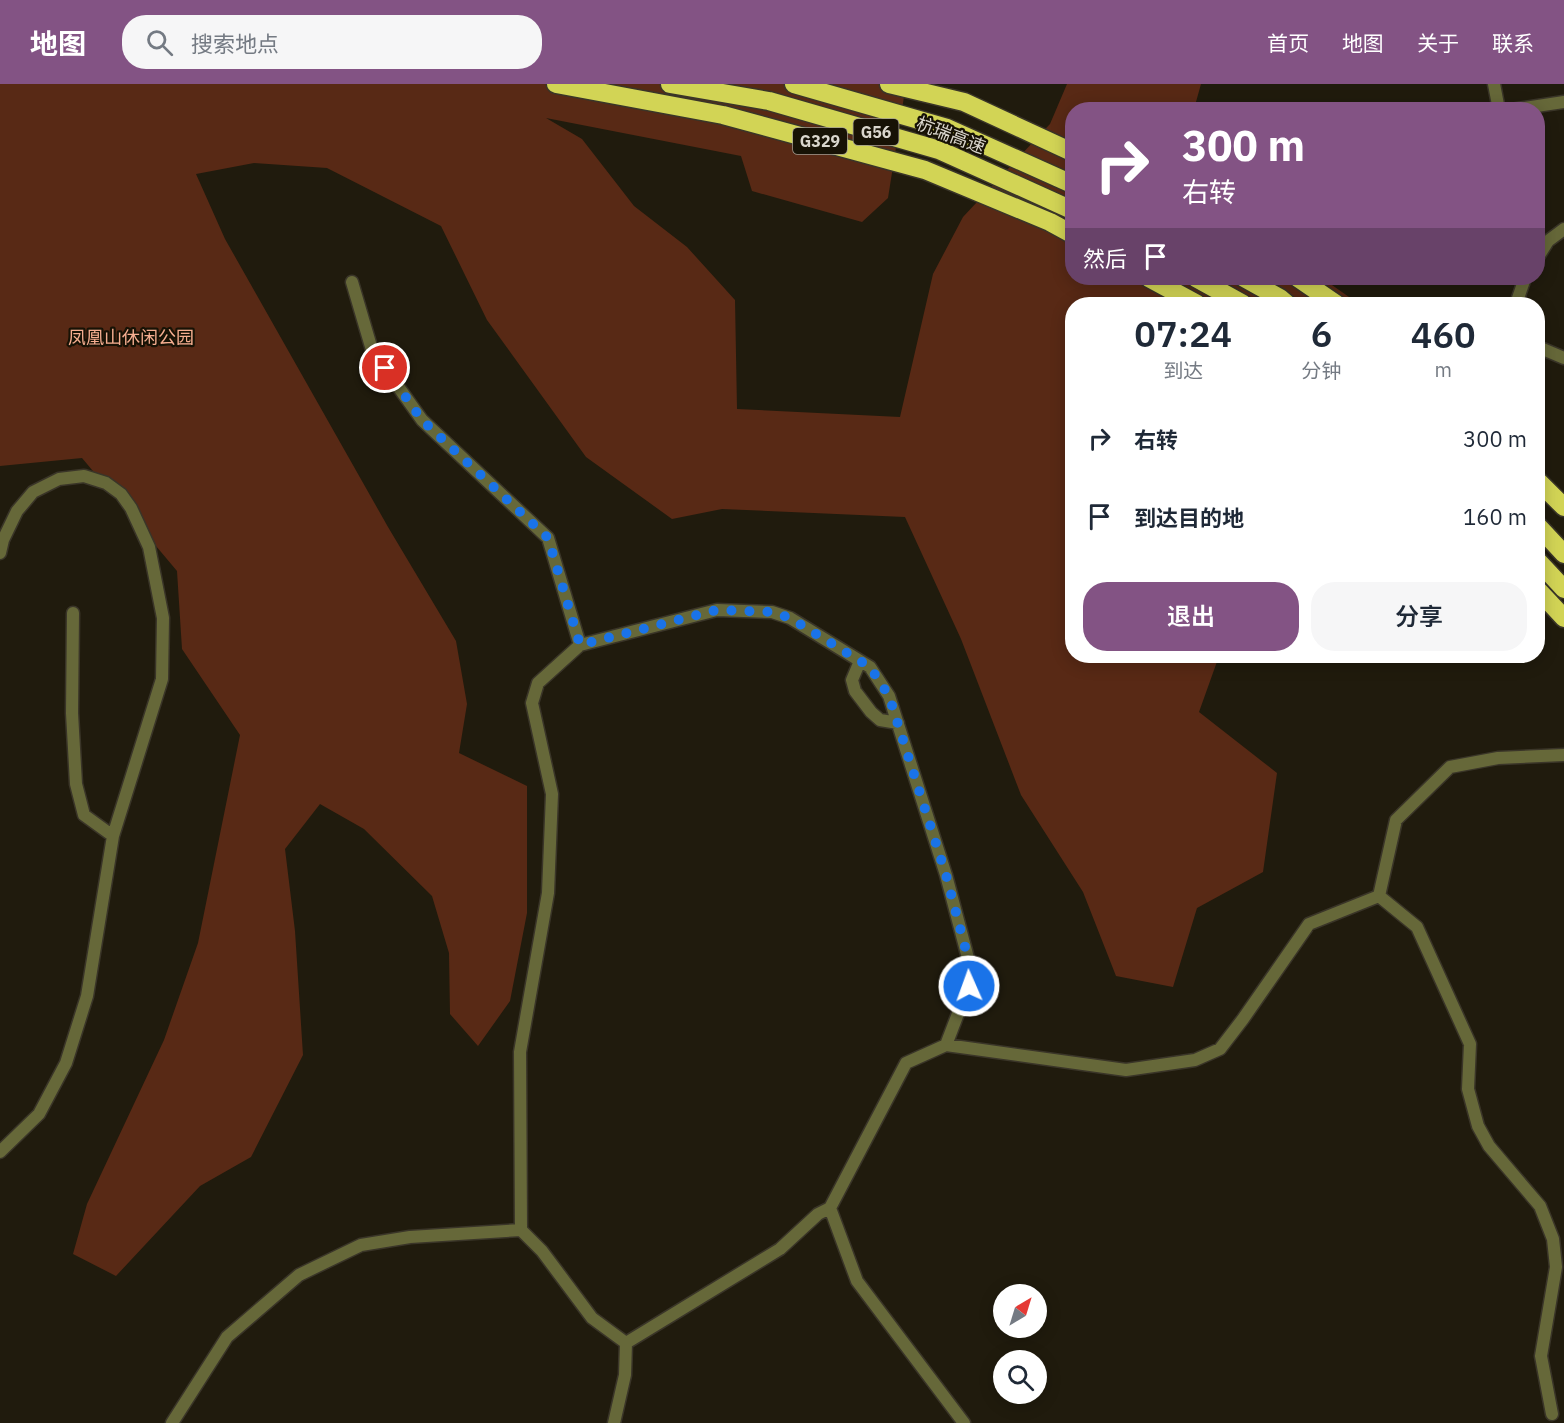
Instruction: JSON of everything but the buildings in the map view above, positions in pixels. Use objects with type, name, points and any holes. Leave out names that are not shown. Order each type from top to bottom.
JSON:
[{"type":"highway","name":"G329","points":[[556,84],[723,116],[925,170],[1065,230]]},
{"type":"highway","name":"杭瑞高速","points":[[670,84],[769,101],[939,150],[1065,207]]},
{"type":"highway","name":"杭瑞高速","points":[[794,84],[947,128],[1065,181]]},
{"type":"highway","points":[[889,84],[964,102],[1065,149]]},
{"type":"highway","points":[[1162,285],[1184,297]]},
{"type":"highway","points":[[1209,285],[1230,297]]},
{"type":"highway","points":[[1257,285],[1278,297]]},
{"type":"highway","points":[[1311,285],[1327,297]]},
{"type":"highway","points":[[1545,488],[1564,507]]},
{"type":"highway","points":[[1545,534],[1564,554]]},
{"type":"highway","points":[[1545,569],[1564,589]]},
{"type":"highway","points":[[1545,598],[1564,618]]},
{"type":"street","points":[[1494,84],[1497,102]]},
{"type":"street","points":[[1545,105],[1564,102]]},
{"type":"street","points":[[1545,246],[1564,229]]},
{"type":"street","points":[[352,282],[372,350],[422,420],[548,538],[580,645]]},
{"type":"street","points":[[1545,350],[1564,358]]},
{"type":"street","points":[[0,553],[3,540],[17,511],[33,492],[59,479],[84,476],[106,483],[121,494],[131,508],[149,547],[163,618],[162,679],[112,836],[87,996],[66,1063],[39,1114],[0,1152]]},
{"type":"street","points":[[626,1343],[592,1318],[542,1251],[520,1230],[520,1052],[548,893],[552,794],[532,703],[538,683],[580,645],[717,610],[772,612],[790,618],[870,667],[889,696],[946,875],[969,962],[969,986],[946,1045]]},
{"type":"street","points":[[73,613],[72,713],[76,784],[84,815],[112,836]]},
{"type":"street","points":[[860,661],[852,680],[855,691],[880,720],[898,723]]},
{"type":"street","points":[[1379,896],[1396,820],[1450,767],[1498,758],[1564,755]]},
{"type":"street","points":[[626,1343],[780,1249],[818,1214],[830,1208],[906,1063],[946,1045],[1126,1070],[1195,1060],[1220,1049],[1309,924],[1379,896]]},
{"type":"street","points":[[1379,896],[1417,927],[1470,1044],[1467,1089],[1478,1126],[1489,1146],[1540,1206],[1553,1239],[1557,1267],[1541,1356],[1552,1414]]},
{"type":"street","points":[[830,1208],[857,1281],[964,1423]]},
{"type":"street","points":[[172,1423],[227,1337],[299,1275],[362,1245],[410,1237],[520,1230]]},
{"type":"street","points":[[614,1423],[625,1375],[626,1343]]},
{"type":"green space","name":"凤凰山休闲公园","points":[[0,84],[906,84],[888,198],[862,222],[752,191],[741,156],[546,118],[582,139],[634,206],[687,247],[735,300],[737,409],[900,417],[933,274],[963,217],[1050,124],[1067,84],[1201,84],[1196,102],[1065,102],[1065,285],[1332,285],[1349,297],[1065,297],[1065,663],[1216,663],[1199,712],[1277,773],[1263,872],[1197,908],[1173,987],[1116,976],[1083,892],[1021,795],[961,639],[905,517],[722,509],[672,519],[586,457],[487,320],[441,226],[327,168],[254,163],[196,174],[225,239],[388,527],[456,641],[467,704],[459,753],[527,786],[527,913],[510,1001],[478,1046],[450,1014],[449,953],[432,896],[364,829],[320,804],[285,849],[295,931],[303,1055],[251,1157],[200,1186],[116,1276],[73,1254],[87,1204],[164,1040],[198,943],[240,735],[182,649],[177,571],[82,458],[0,466]]},
{"type":"route","points":[[385,368],[422,420],[548,538],[580,645],[717,610],[772,612],[790,618],[870,667],[889,696],[946,875],[969,962],[969,986]]}]
